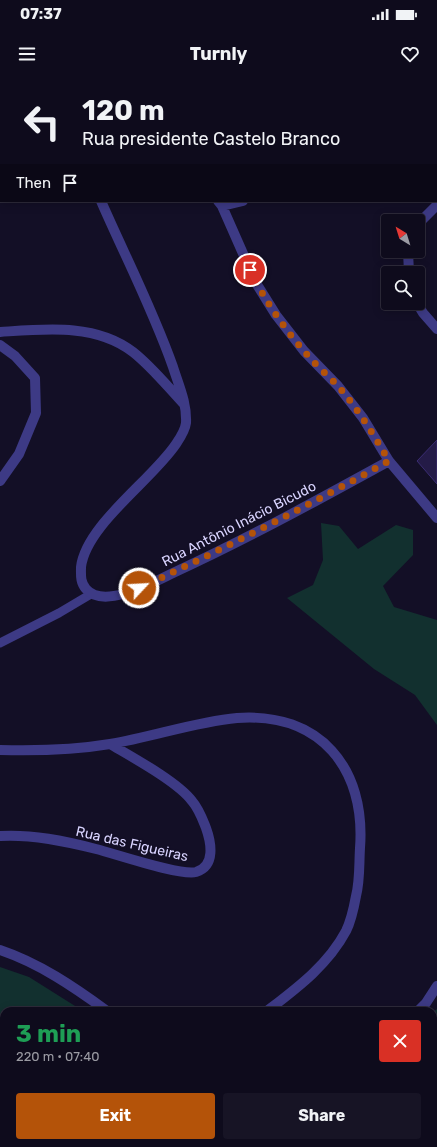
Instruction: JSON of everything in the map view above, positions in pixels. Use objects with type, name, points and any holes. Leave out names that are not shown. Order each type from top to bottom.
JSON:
[{"type":"street","points":[[91,594],[85,588],[80,578],[82,561],[87,548],[96,533],[124,501],[166,459],[186,426],[186,406],[164,340],[101,202]]},
{"type":"street","points":[[235,202],[220,204],[256,283],[276,314],[304,351],[338,386],[363,418],[389,461],[437,518]]},
{"type":"street","points":[[425,217],[437,204]]},
{"type":"street","points":[[421,310],[437,329]]},
{"type":"street","points":[[0,332],[44,328],[83,331],[109,338],[133,352],[186,406]]},
{"type":"street","points":[[0,345],[16,356],[35,378],[36,413],[19,454],[0,481]]},
{"type":"street","name":"Rua Antônio Inácio Bicudo","points":[[91,594],[110,597],[139,588],[217,552],[304,508],[389,461]]},
{"type":"street","points":[[0,750],[24,751],[110,744],[208,722],[239,718],[270,719],[297,727],[313,735],[338,756],[352,781],[360,807],[360,844],[357,895],[347,930],[326,960],[296,989],[272,1007]]},
{"type":"street","name":"Rua das Figueiras","points":[[0,836],[12,835],[45,838],[96,849],[169,869],[188,872],[197,872],[205,867],[209,862],[211,845],[201,814],[192,800],[183,791],[166,779],[110,744]]},
{"type":"street","points":[[0,950],[17,956],[48,972],[101,1007]]},
{"type":"street","points":[[422,1007],[437,986]]},
{"type":"lane","points":[[0,643],[59,613],[91,594]]},
{"type":"green space","points":[[321,523],[339,526],[358,549],[396,525],[413,530],[413,555],[383,586],[394,607],[437,620],[437,725],[415,695],[374,669],[287,598],[313,585],[323,560]]},
{"type":"green space","points":[[0,967],[29,977],[77,1007],[0,1007]]},
{"type":"building","points":[[437,440],[437,484],[417,461]]},
{"type":"route","points":[[139,588],[210,556],[304,508],[389,461],[363,418],[338,386],[304,351],[276,314],[256,283],[250,270]]}]
